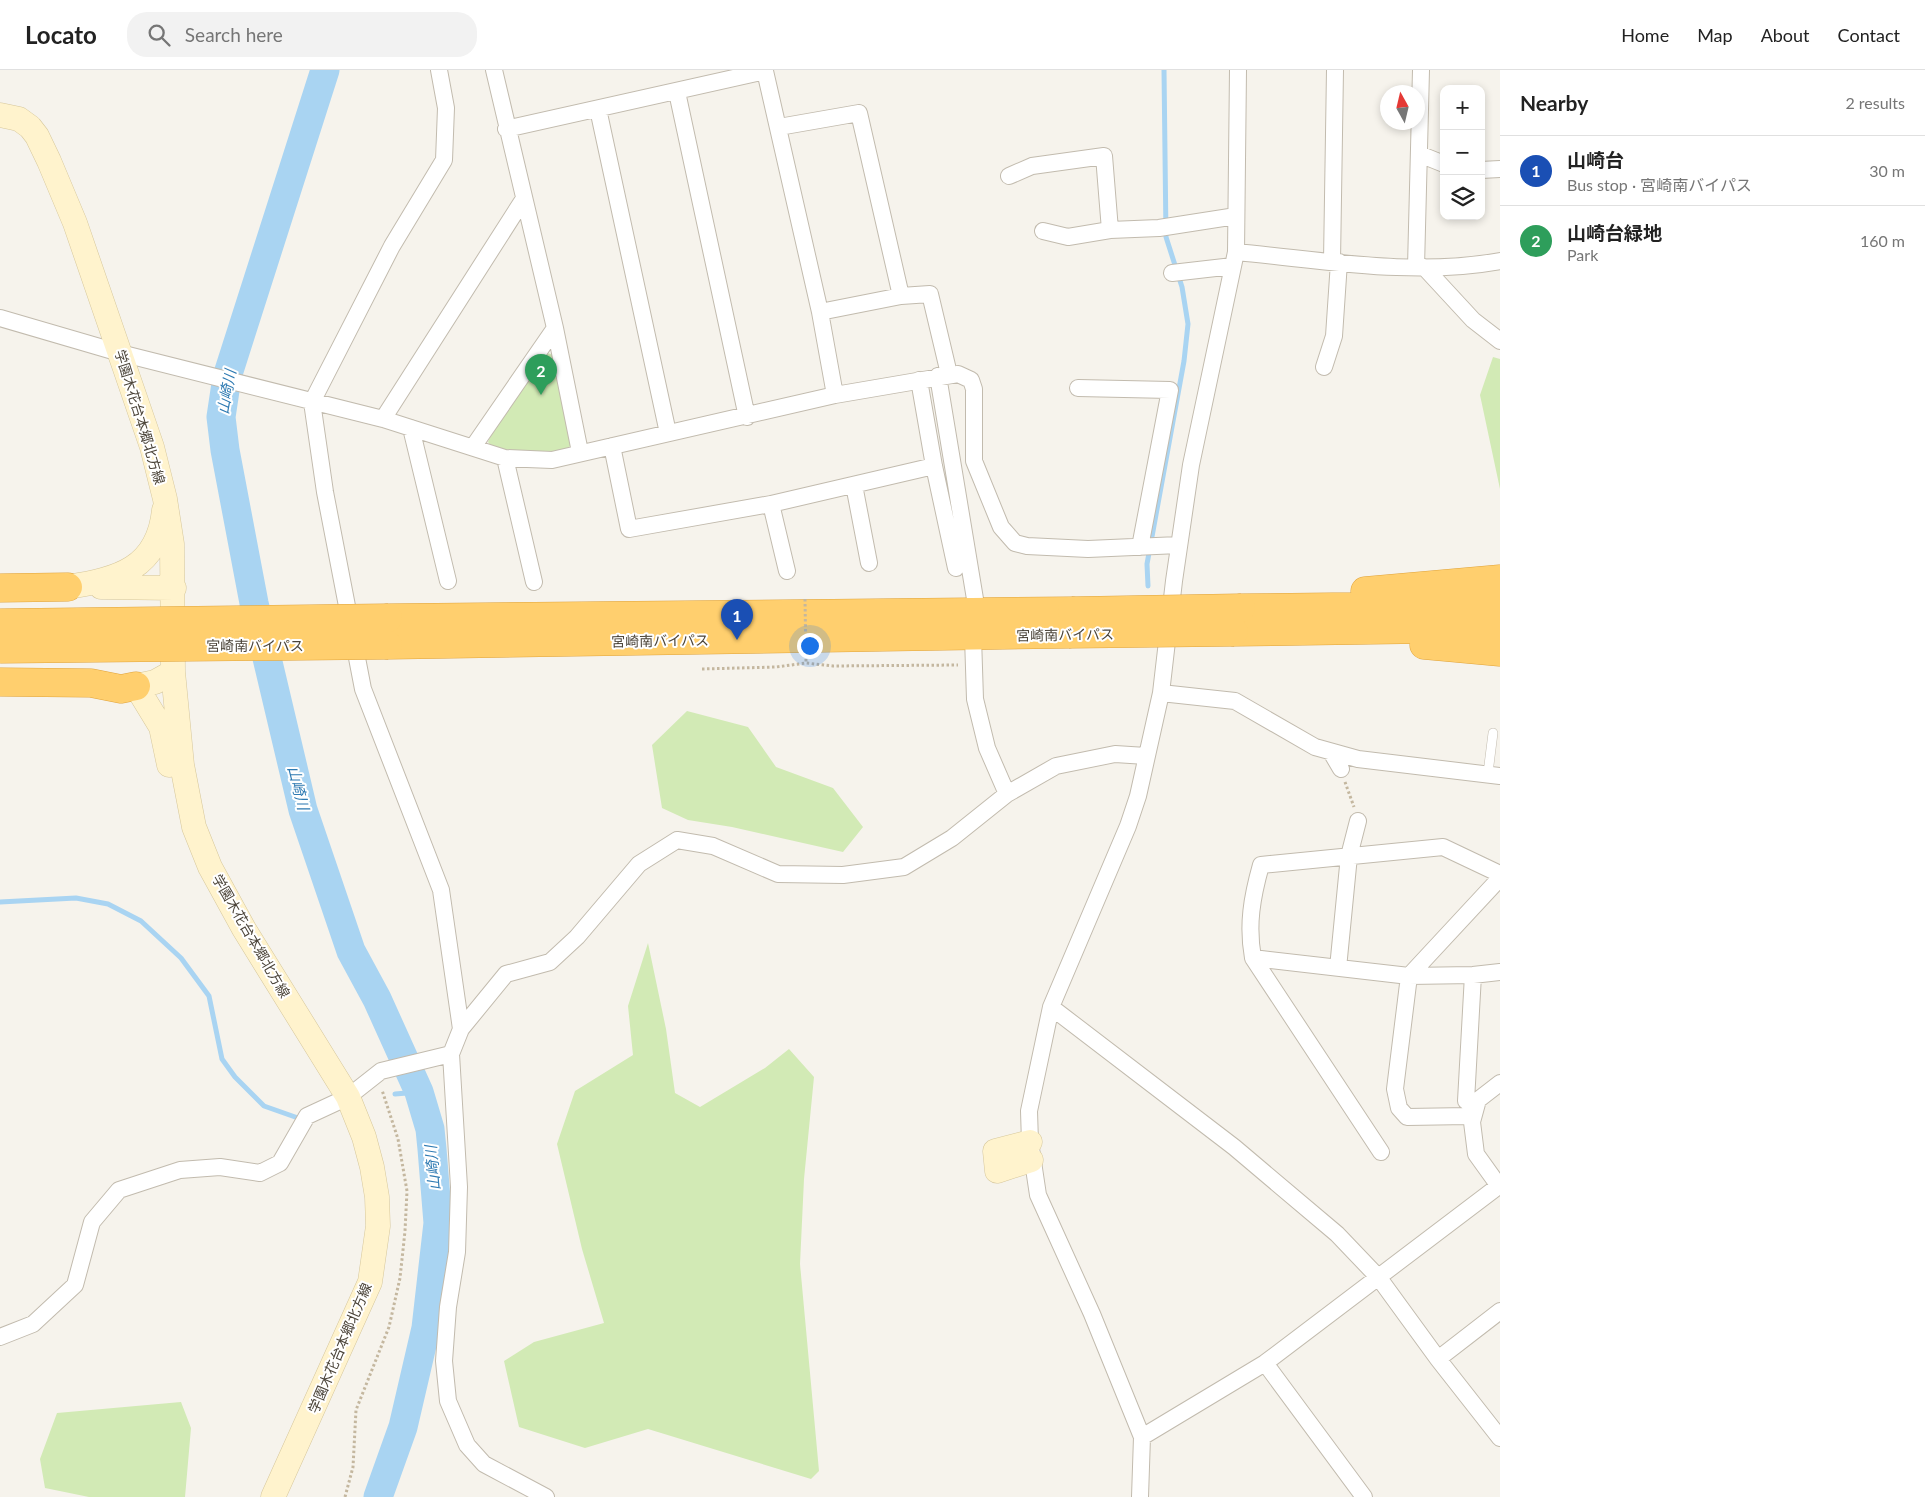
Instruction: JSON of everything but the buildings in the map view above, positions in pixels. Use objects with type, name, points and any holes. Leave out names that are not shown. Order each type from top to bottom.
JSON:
[{"type":"highway","points":[[1289,619],[1375,589],[1500,579]]},
{"type":"highway","points":[[0,588],[68,587]]},
{"type":"highway","name":"宮崎南バイパス","points":[[0,649],[388,645],[975,624],[1289,619],[1500,605]]},
{"type":"highway","name":"宮崎南バイパス","points":[[0,623],[388,618],[975,624]]},
{"type":"highway","name":"宮崎南バイパス","points":[[1289,619],[1500,628]]},
{"type":"highway","points":[[1289,619],[1343,641],[1422,644],[1500,652]]},
{"type":"highway","points":[[0,682],[92,684],[121,689],[136,686]]},
{"type":"main road","name":"学園木花台本郷北方線","points":[[0,115],[19,119],[37,136],[75,223],[152,447],[165,499],[172,544],[174,588],[173,672],[182,765],[194,828],[210,867],[244,930],[348,1097],[364,1137],[377,1197],[378,1226],[370,1282],[273,1497]]},
{"type":"main road","points":[[68,587],[105,581],[127,573],[141,562],[162,526],[165,499]]},
{"type":"main road","points":[[68,587],[174,588]]},
{"type":"main road","points":[[173,672],[155,682],[136,686],[161,728],[179,808],[194,828]]},
{"type":"street","points":[[439,70],[446,108],[444,160],[392,246],[312,402],[325,492],[363,689],[441,890],[461,1028]]},
{"type":"street","points":[[494,70],[506,129],[555,328],[580,452]]},
{"type":"street","points":[[1140,1497],[1142,1437],[1092,1314],[1038,1194],[1030,1151],[1029,1111],[1051,1007],[1128,826],[1138,796],[1161,693],[1191,465],[1235,259],[1238,70]]},
{"type":"street","points":[[1324,367],[1334,336],[1336,262],[1335,70]]},
{"type":"street","points":[[1422,70],[1419,154],[1420,267],[1473,320],[1500,341]]},
{"type":"street","points":[[506,129],[677,92],[732,75],[765,71],[820,312],[835,395]]},
{"type":"street","points":[[677,92],[747,417]]},
{"type":"street","points":[[598,109],[668,433]]},
{"type":"street","points":[[778,127],[859,112],[901,296]]},
{"type":"street","points":[[1419,154],[1440,162]]},
{"type":"street","points":[[1009,176],[1032,166],[1104,156],[1110,230]]},
{"type":"street","points":[[1485,170],[1500,169]]},
{"type":"street","points":[[383,419],[523,200]]},
{"type":"street","points":[[1042,231],[1068,237],[1110,230],[1165,227],[1236,216]]},
{"type":"street","points":[[1176,273],[1235,259],[1336,262],[1385,268],[1469,267],[1500,261]]},
{"type":"street","points":[[820,312],[901,296],[930,294],[944,375],[975,624],[973,664],[975,700],[987,748],[1007,794]]},
{"type":"street","points":[[0,318],[120,353],[383,419],[505,458],[552,460],[580,452],[747,417],[835,395],[958,374],[971,380],[974,389],[976,466],[1001,527],[1015,543],[1027,546],[1088,549],[1179,545]]},
{"type":"street","points":[[473,447],[555,328]]},
{"type":"street","points":[[919,380],[934,466],[956,568]]},
{"type":"street","points":[[1078,388],[1170,390],[1140,547]]},
{"type":"street","points":[[411,428],[448,581]]},
{"type":"street","points":[[612,446],[629,529],[771,504],[934,466]]},
{"type":"street","points":[[505,458],[534,582]]},
{"type":"street","points":[[854,485],[869,563]]},
{"type":"street","points":[[771,504],[787,571]]},
{"type":"street","points":[[1161,693],[1235,701],[1315,747],[1358,759],[1494,774]]},
{"type":"street","points":[[1332,752],[1341,769]]},
{"type":"street","points":[[546,1497],[484,1464],[466,1445],[448,1401],[444,1361],[448,1307],[457,1252],[459,1187],[451,1054],[461,1028],[506,974],[550,962],[578,937],[639,864],[677,840],[713,846],[778,874],[843,875],[904,867],[952,838],[1007,794],[1056,766],[1115,754],[1146,756]]},
{"type":"street","points":[[1338,968],[1349,856],[1358,821]]},
{"type":"street","points":[[1381,1152],[1254,958],[1251,945],[1251,900],[1261,865],[1443,847],[1500,876],[1408,976],[1395,1089],[1399,1108],[1407,1117],[1467,1108],[1473,975]]},
{"type":"street","points":[[1254,958],[1408,976],[1473,975],[1500,972]]},
{"type":"street","points":[[1051,1007],[1234,1147],[1337,1234],[1379,1278],[1438,1358],[1499,1433]]},
{"type":"street","points":[[0,1337],[33,1324],[75,1285],[92,1222],[119,1190],[180,1170],[220,1167],[260,1173],[280,1163],[307,1116],[348,1097],[381,1071],[426,1058],[451,1054]]},
{"type":"street","points":[[1142,1437],[1265,1363],[1500,1185],[1476,1154],[1472,1122],[1478,1100],[1500,1083]]},
{"type":"street","points":[[1438,1358],[1500,1311]]},
{"type":"street","points":[[1265,1363],[1364,1497]]},
{"type":"lane","points":[[1493,733],[1494,774]]},
{"type":"path","points":[[805,598],[806,663]]},
{"type":"path","points":[[702,669],[776,667],[806,663],[834,666],[973,664]]},
{"type":"path","points":[[1341,769],[1358,821]]},
{"type":"green space","points":[[547,353],[555,355],[573,441],[566,453],[493,449],[488,442],[491,435]]},
{"type":"green space","points":[[1493,357],[1500,359],[1500,489],[1480,395]]},
{"type":"green space","points":[[687,711],[748,727],[776,767],[833,788],[863,827],[843,852],[732,827],[688,820],[662,808],[652,745]]},
{"type":"green space","points":[[648,943],[666,1029],[675,1093],[700,1107],[765,1068],[789,1049],[814,1077],[804,1179],[800,1264],[819,1471],[811,1479],[648,1429],[585,1448],[519,1427],[504,1361],[534,1342],[604,1323],[582,1249],[557,1144],[575,1091],[633,1055],[628,1006]]},
{"type":"green space","points":[[181,1402],[191,1428],[185,1497],[89,1497],[45,1488],[40,1459],[57,1413]]},
{"type":"waterway","name":"山崎川","points":[[325,70],[227,377],[221,417],[225,450],[254,603],[303,810],[351,951],[377,999],[419,1092],[430,1129],[438,1223],[426,1328],[403,1427],[378,1497]]},
{"type":"waterway","points":[[1148,586],[1147,564],[1184,361],[1188,324],[1182,287],[1166,237],[1164,70]]},
{"type":"waterway","points":[[0,902],[76,898],[108,904],[141,921],[181,958],[209,996],[222,1059],[235,1077],[264,1106],[298,1118]]},
{"type":"waterway","points":[[395,1094],[419,1092]]},
{"type":"place","name":"山崎台緑地","points":[[541,395]]},
{"type":"place","name":"山崎台","points":[[737,640]]}]
